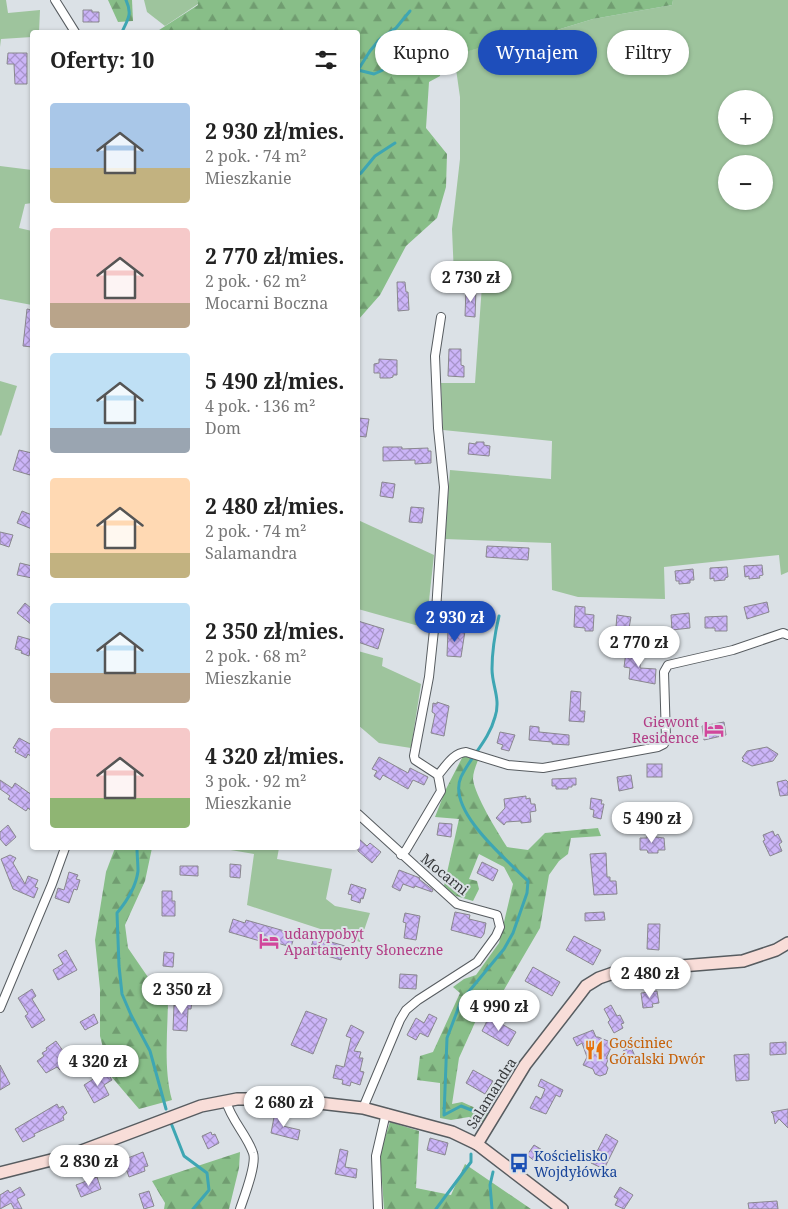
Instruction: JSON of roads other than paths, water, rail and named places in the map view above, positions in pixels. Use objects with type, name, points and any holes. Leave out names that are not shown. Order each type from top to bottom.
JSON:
[{"type":"street","points":[[55,0],[74,30]]},
{"type":"street","points":[[401,855],[406,850],[441,791],[438,775],[415,760],[414,756],[429,677],[436,611],[444,487],[438,428],[435,356],[441,317]]},
{"type":"street","points":[[438,775],[452,758],[460,752],[466,752],[508,765],[543,768],[658,747],[664,744],[666,739],[664,672],[668,665],[732,650],[783,633],[788,635]]},
{"type":"street","name":"Mocarni","points":[[360,816],[457,904],[497,915],[500,927],[496,936],[477,962],[418,1000],[406,1010],[396,1029],[363,1108]]},
{"type":"street","points":[[0,1008],[2,998],[52,884],[64,850]]},
{"type":"street","name":"Salamandra","points":[[477,1144],[525,1065],[580,994],[592,982],[619,971],[743,961],[776,950],[788,943]]},
{"type":"street","points":[[0,1173],[71,1154],[202,1106],[226,1101],[284,1099],[363,1108],[452,1132],[477,1144],[562,1209]]},
{"type":"street","points":[[226,1101],[228,1110],[254,1154],[250,1182],[240,1209]]},
{"type":"street","points":[[378,1209],[376,1156],[386,1113]]},
{"type":"waterway","points":[[123,30],[129,14],[126,0]]},
{"type":"waterway","points":[[360,67],[380,39],[396,28],[410,11]]},
{"type":"waterway","points":[[360,70],[375,74]]},
{"type":"waterway","points":[[360,174],[375,156],[395,143]]},
{"type":"waterway","points":[[479,1113],[461,1106],[444,1115],[447,1038],[461,1001],[504,949],[513,933],[527,893],[528,881],[481,834],[462,804],[459,790],[461,777],[489,733],[497,710],[492,662],[499,616]]},
{"type":"waterway","points":[[137,850],[138,871],[135,883],[128,899],[117,913],[122,994],[150,1051],[166,1109]]},
{"type":"waterway","points":[[171,1123],[184,1156],[207,1173],[209,1190],[193,1209]]},
{"type":"waterway","points":[[436,1209],[471,1162],[471,1154]]},
{"type":"waterway","points":[[492,1209],[490,1185],[493,1172]]},
{"type":"place","name":"Giewont Residence","points":[[714,729]]},
{"type":"place","name":"udanypobyt Apartamenty Słoneczne","points":[[269,941]]},
{"type":"place","name":"Gościniec Góralski Dwór","points":[[594,1050]]},
{"type":"place","name":"Kościelisko Wojdyłówka","points":[[519,1163]]}]
